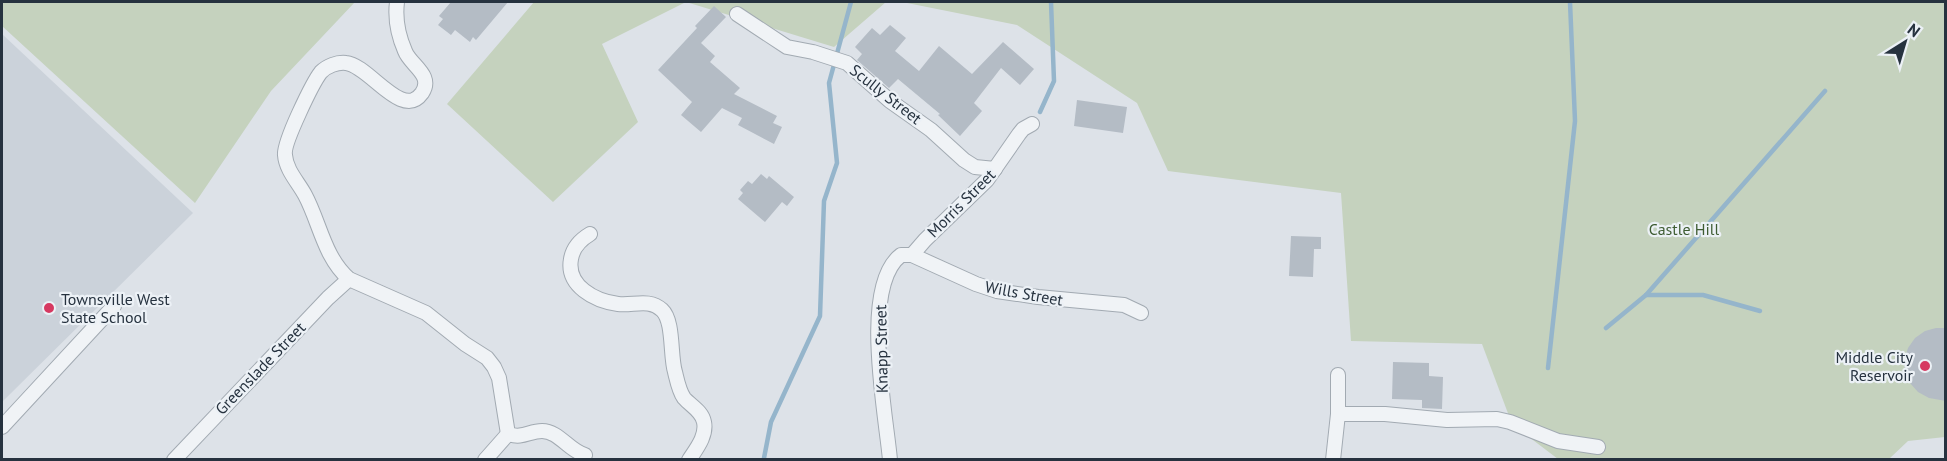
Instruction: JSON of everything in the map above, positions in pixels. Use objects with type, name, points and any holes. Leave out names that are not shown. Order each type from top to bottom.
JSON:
[{"type":"street","points":[[397,2],[397,23],[405,51],[425,78],[426,84],[421,94],[405,102],[358,67],[346,63],[334,64],[323,70],[317,78],[286,139],[284,153],[290,171],[305,196],[325,244],[349,279],[426,313],[487,358],[499,378],[508,434]]},
{"type":"street","name":"Scully Street","points":[[737,14],[787,47],[824,55],[850,65],[890,101],[931,130],[964,160],[975,167],[995,169]]},
{"type":"street","name":"Morris Street","points":[[912,255],[970,197],[995,169],[1023,129],[1032,124]]},
{"type":"street","points":[[964,160],[973,175],[970,197]]},
{"type":"street","points":[[590,234],[576,245],[571,257],[571,270],[578,286],[608,302],[630,305],[650,304],[662,310],[668,319],[673,364],[680,388],[685,398],[702,416],[705,425],[701,440],[689,459]]},
{"type":"street","name":"Knapp Street","points":[[890,459],[881,392],[879,352],[881,294],[893,263],[901,255],[912,255]]},
{"type":"street","name":"Wills Street","points":[[912,255],[997,291],[1124,305],[1141,313]]},
{"type":"street","name":"Greenslade Street","points":[[174,459],[328,298],[349,279]]},
{"type":"street","points":[[2,427],[114,306]]},
{"type":"street","points":[[1333,459],[1338,414],[1338,375]]},
{"type":"street","points":[[1338,414],[1385,414],[1447,420],[1497,419],[1510,422],[1549,439],[1598,447]]},
{"type":"street","points":[[508,434],[520,436],[545,431],[574,451],[585,455]]},
{"type":"street","points":[[484,459],[508,434]]},
{"type":"shaded area","name":"Townsville West State School","points":[[2,34],[193,213],[2,402]]},
{"type":"green space","points":[[2,2],[355,2],[271,91],[195,203],[2,26]]},
{"type":"green space","points":[[534,2],[686,2],[602,44],[638,122],[553,202],[447,104]]},
{"type":"green space","points":[[686,2],[886,2],[834,47]]},
{"type":"green space","name":"Castle Hill","points":[[902,2],[1945,2],[1945,437],[1908,441],[1889,459],[1558,459],[1512,424],[1482,344],[1351,341],[1341,193],[1168,171],[1137,103],[1017,25]]},
{"type":"building","points":[[451,2],[508,2],[476,40],[473,37],[470,42],[455,30],[451,35],[438,25],[443,19],[439,16]]},
{"type":"building","points":[[714,6],[726,17],[701,43],[715,56],[710,62],[740,88],[734,94],[777,116],[773,123],[782,127],[774,144],[738,125],[742,118],[722,108],[701,132],[681,115],[692,102],[658,70]]},
{"type":"building","points":[[890,25],[906,38],[895,51],[919,71],[939,46],[972,74],[1003,42],[1034,69],[1020,85],[1001,68],[974,103],[982,111],[960,136],[938,115],[940,114],[898,79],[889,88],[857,60],[862,54],[855,47],[872,28],[880,35]]},
{"type":"building","points":[[1077,100],[1127,107],[1123,133],[1074,126]]},
{"type":"building","points":[[761,174],[767,179],[769,176],[794,197],[787,206],[782,202],[765,222],[738,199],[743,193],[740,190],[748,181],[752,184]]},
{"type":"building","points":[[1291,236],[1321,237],[1321,249],[1314,249],[1313,277],[1289,276]]},
{"type":"building","name":"Middle City Reservoir","points":[[1946,328],[1946,401],[1929,398],[1918,392],[1910,383],[1905,372],[1904,360],[1915,338],[1925,331]]},
{"type":"building","points":[[1393,362],[1429,363],[1429,376],[1443,377],[1442,409],[1422,408],[1422,400],[1392,399]]},
{"type":"waterway","points":[[764,458],[771,422],[820,316],[824,201],[837,163],[829,83],[851,2]]},
{"type":"waterway","points":[[1040,112],[1054,81],[1051,2]]},
{"type":"waterway","points":[[1548,368],[1575,121],[1570,2]]},
{"type":"waterway","points":[[1606,328],[1646,295],[1825,91]]},
{"type":"waterway","points":[[1646,295],[1703,295],[1760,311]]},
{"type":"place","name":"Townsville West State School","points":[[49,308]]},
{"type":"place","name":"Middle City Reservoir","points":[[1925,366]]}]
